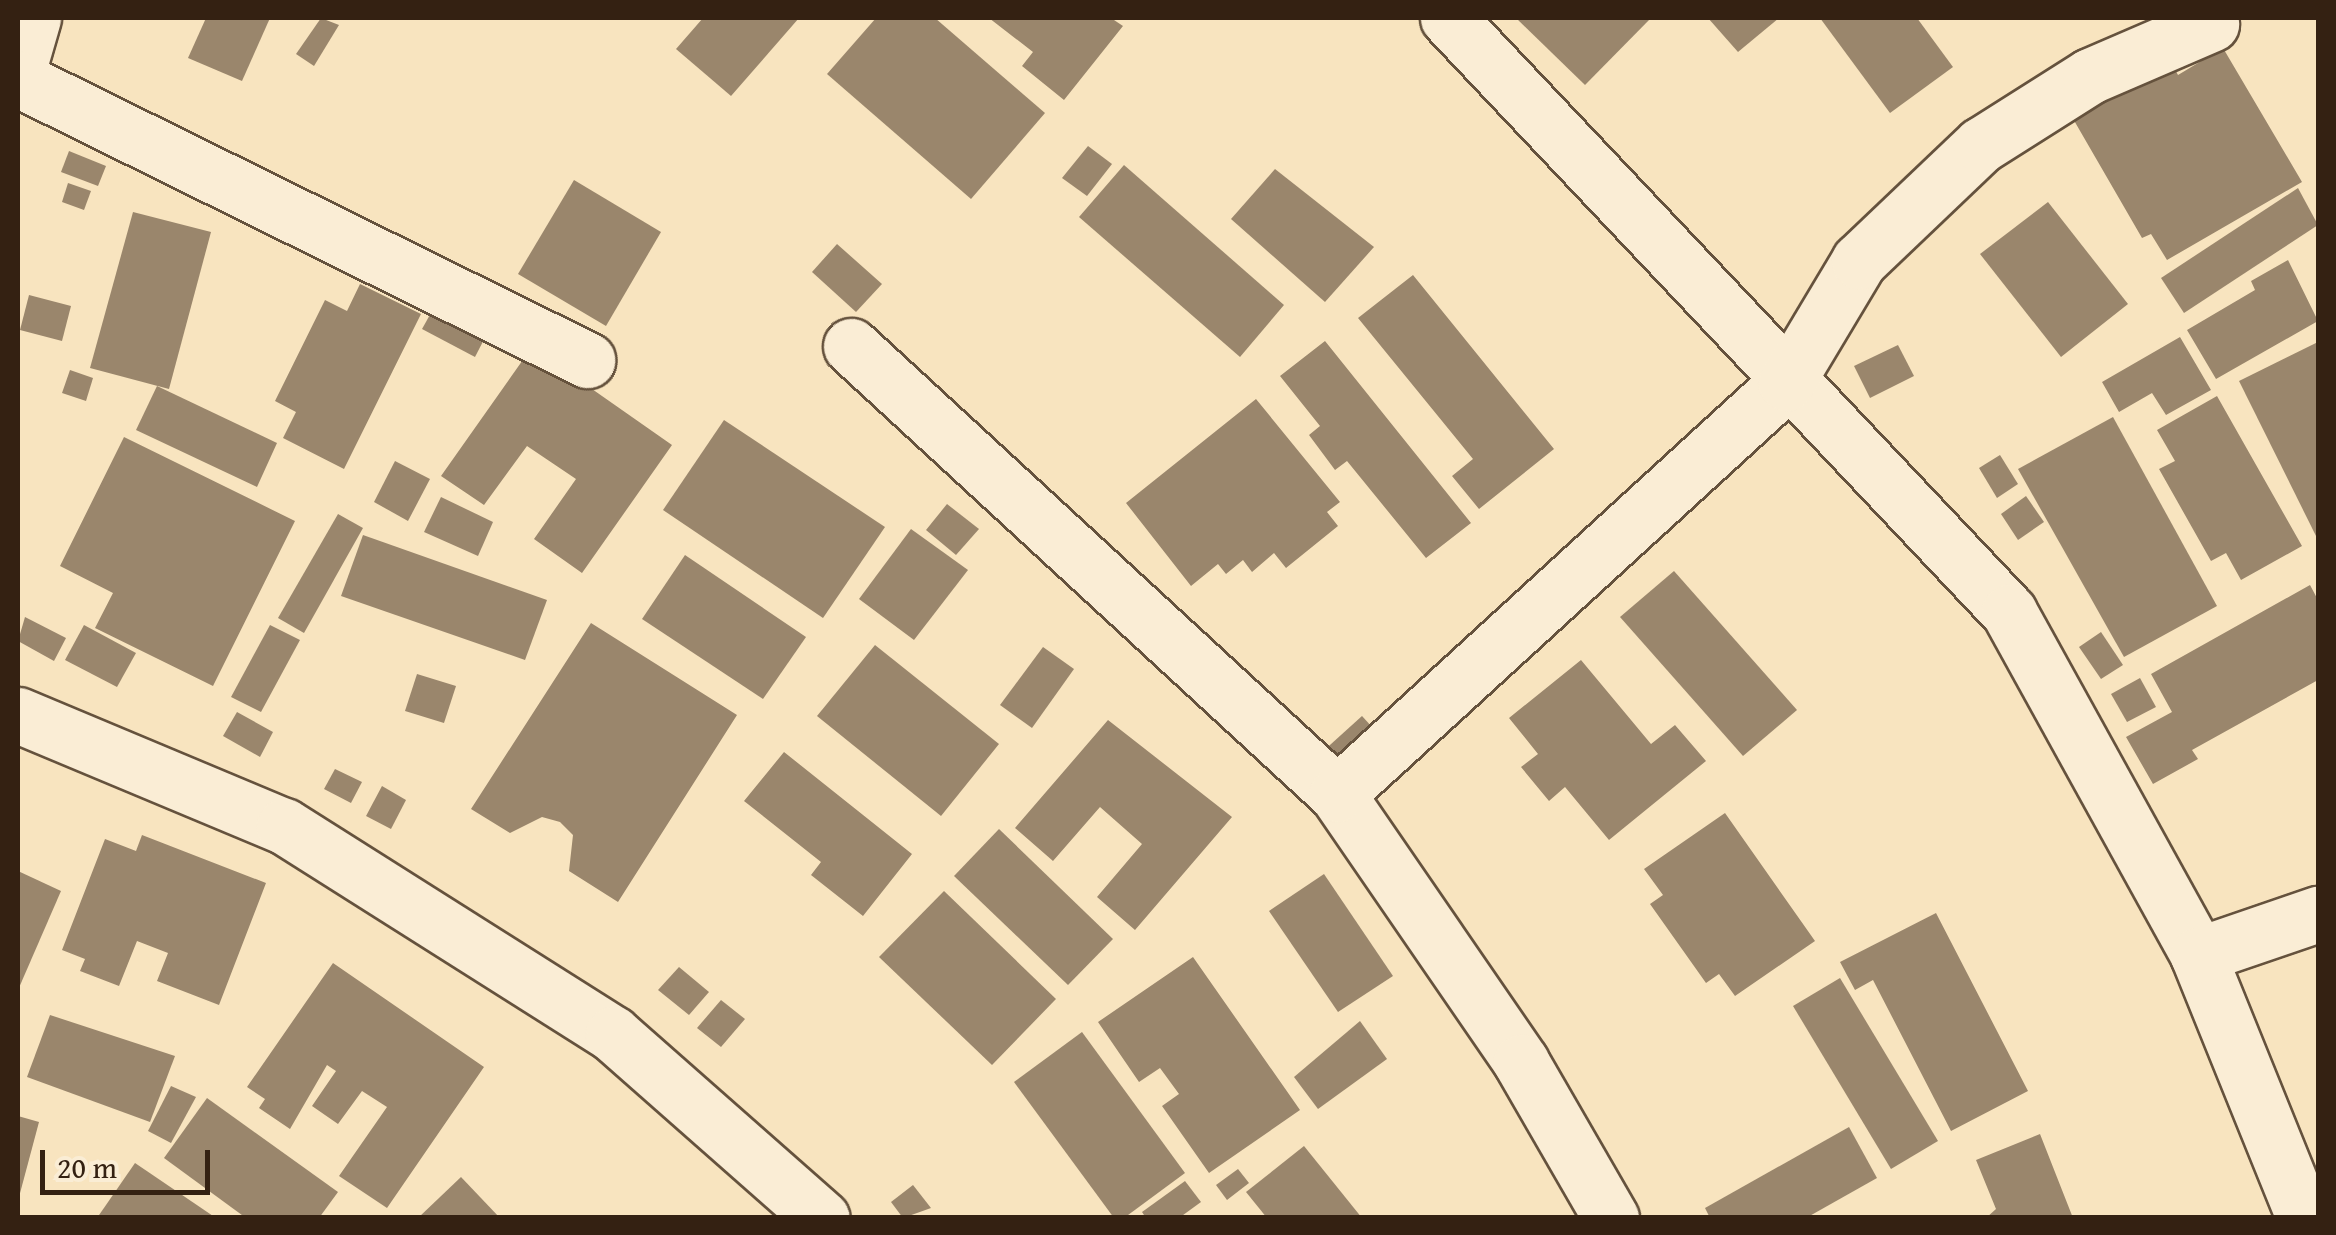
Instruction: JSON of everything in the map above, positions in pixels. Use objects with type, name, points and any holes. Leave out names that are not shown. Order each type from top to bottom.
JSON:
[{"type":"street","points":[[18,70],[33,18]]},
{"type":"street","points":[[1448,18],[1786,383],[2009,612],[2198,955],[2304,1218]]},
{"type":"street","points":[[1337,794],[1786,383],[1859,260],[1982,146],[2090,76],[2210,24]]},
{"type":"street","points":[[18,79],[587,360]]},
{"type":"street","points":[[851,346],[1337,794],[1521,1062],[1611,1218]]},
{"type":"street","points":[[18,715],[284,826],[613,1034],[822,1218]]},
{"type":"street","points":[[2198,955],[2318,914]]},
{"type":"building","points":[[206,18],[270,18],[242,81],[188,58]]},
{"type":"building","points":[[321,18],[339,25],[314,66],[296,54]]},
{"type":"building","points":[[703,18],[799,18],[731,96],[676,49]]},
{"type":"building","points":[[876,18],[935,18],[1045,113],[971,199],[827,74]]},
{"type":"building","points":[[989,18],[1111,18],[1123,26],[1064,100],[1022,66],[1033,52]]},
{"type":"building","points":[[1516,18],[1651,18],[1585,85]]},
{"type":"building","points":[[1708,18],[1779,18],[1738,52]]},
{"type":"building","points":[[1820,18],[1917,18],[1953,67],[1890,113]]},
{"type":"building","points":[[2223,48],[2302,182],[2167,260],[2151,234],[2142,238],[2072,117],[2170,60],[2178,75]]},
{"type":"building","points":[[1088,146],[1112,164],[1087,196],[1062,178]]},
{"type":"building","points":[[69,151],[106,166],[98,186],[61,172]]},
{"type":"building","points":[[1124,165],[1284,305],[1240,357],[1079,217]]},
{"type":"building","points":[[1275,169],[1374,247],[1325,302],[1231,219]]},
{"type":"building","points":[[574,180],[661,232],[606,326],[518,274]]},
{"type":"building","points":[[68,183],[91,191],[84,210],[62,202]]},
{"type":"building","points":[[2298,188],[2318,225],[2184,313],[2161,278]]},
{"type":"building","points":[[2048,202],[2128,304],[2061,357],[1980,254]]},
{"type":"building","points":[[133,212],[211,232],[169,389],[90,368]]},
{"type":"building","points":[[837,244],[882,284],[856,312],[812,272]]},
{"type":"building","points":[[2288,260],[2318,321],[2216,379],[2187,330],[2255,290],[2251,281]]},
{"type":"building","points":[[1413,275],[1554,449],[1479,509],[1452,476],[1473,459],[1358,318]]},
{"type":"building","points":[[360,284],[421,314],[344,469],[283,438],[296,412],[275,401],[325,300],[347,311]]},
{"type":"building","points":[[29,295],[71,306],[62,341],[20,330]]},
{"type":"building","points":[[441,295],[493,322],[475,357],[422,329]]},
{"type":"building","points":[[2180,337],[2211,390],[2166,415],[2152,393],[2119,412],[2102,382]]},
{"type":"building","points":[[1325,341],[1471,523],[1426,558],[1347,461],[1335,470],[1309,435],[1320,426],[1280,376]]},
{"type":"building","points":[[2318,342],[2318,540],[2239,381]]},
{"type":"building","points":[[1898,345],[1914,376],[1870,398],[1854,366]]},
{"type":"building","points":[[532,347],[672,445],[582,573],[534,539],[576,479],[527,446],[484,505],[441,476]]},
{"type":"building","points":[[70,370],[93,378],[86,401],[62,393]]},
{"type":"building","points":[[157,386],[277,443],[257,487],[136,430]]},
{"type":"building","points":[[2217,396],[2302,546],[2241,580],[2226,553],[2211,561],[2159,469],[2175,461],[2157,430]]},
{"type":"building","points":[[1256,399],[1340,502],[1327,512],[1338,526],[1286,568],[1274,553],[1252,572],[1243,560],[1226,574],[1218,564],[1191,586],[1126,503]]},
{"type":"building","points":[[2113,417],[2217,606],[2124,657],[2018,469]]},
{"type":"building","points":[[724,420],[885,527],[823,618],[663,510]]},
{"type":"building","points":[[124,437],[295,521],[213,686],[95,628],[113,593],[60,566]]},
{"type":"building","points":[[2000,455],[2018,484],[1997,498],[1979,468]]},
{"type":"building","points":[[395,461],[430,479],[408,521],[374,502]]},
{"type":"building","points":[[2026,496],[2044,522],[2018,540],[2001,514]]},
{"type":"building","points":[[441,497],[493,522],[478,556],[424,532]]},
{"type":"building","points":[[947,504],[979,529],[956,555],[926,530]]},
{"type":"building","points":[[338,514],[363,528],[304,633],[278,618]]},
{"type":"building","points":[[911,529],[968,570],[914,640],[859,599]]},
{"type":"building","points":[[363,535],[547,600],[525,660],[341,596]]},
{"type":"building","points":[[685,555],[806,637],[763,699],[642,619]]},
{"type":"building","points":[[1674,571],[1797,710],[1743,756],[1620,617]]},
{"type":"building","points":[[2310,585],[2318,600],[2318,680],[2192,750],[2198,759],[2153,784],[2126,737],[2172,712],[2151,674]]},
{"type":"building","points":[[25,617],[66,638],[54,661],[18,641]]},
{"type":"building","points":[[591,623],[737,715],[618,902],[569,871],[573,835],[560,822],[542,817],[510,833],[471,809]]},
{"type":"building","points":[[84,625],[136,653],[117,687],[65,660]]},
{"type":"building","points":[[270,625],[300,640],[261,712],[231,697]]},
{"type":"building","points":[[2101,632],[2123,665],[2101,679],[2079,647]]},
{"type":"building","points":[[875,645],[999,744],[941,816],[817,716]]},
{"type":"building","points":[[1043,647],[1074,669],[1032,728],[1000,705]]},
{"type":"building","points":[[1581,660],[1651,744],[1675,725],[1706,761],[1609,840],[1565,787],[1549,801],[1521,767],[1538,754],[1509,718]]},
{"type":"building","points":[[417,674],[456,686],[444,723],[405,711]]},
{"type":"building","points":[[2140,678],[2156,707],[2127,722],[2111,694]]},
{"type":"building","points":[[237,712],[273,732],[260,757],[223,736]]},
{"type":"building","points":[[1362,716],[1383,739],[1339,777],[1320,754]]},
{"type":"building","points":[[1108,720],[1232,817],[1135,930],[1097,897],[1142,844],[1100,807],[1053,861],[1015,828]]},
{"type":"building","points":[[784,752],[912,854],[863,916],[811,875],[821,862],[744,801]]},
{"type":"building","points":[[335,769],[362,782],[351,803],[324,789]]},
{"type":"building","points":[[382,786],[406,800],[391,829],[366,816]]},
{"type":"building","points":[[1725,813],[1815,941],[1735,996],[1719,974],[1706,983],[1650,904],[1663,895],[1644,869]]},
{"type":"building","points":[[999,829],[1113,939],[1068,985],[954,876]]},
{"type":"building","points":[[142,835],[266,883],[219,1005],[157,981],[168,953],[137,941],[119,986],[80,971],[85,959],[62,950],[105,839],[136,851]]},
{"type":"building","points":[[18,871],[61,891],[18,990]]},
{"type":"building","points":[[1324,874],[1393,976],[1338,1012],[1269,911]]},
{"type":"building","points":[[944,891],[1056,999],[992,1065],[879,957]]},
{"type":"building","points":[[1936,913],[2028,1091],[1951,1131],[1873,980],[1855,990],[1840,962]]},
{"type":"building","points":[[1193,957],[1300,1110],[1209,1173],[1162,1106],[1179,1094],[1160,1068],[1139,1082],[1098,1022]]},
{"type":"building","points":[[333,963],[484,1067],[387,1208],[339,1176],[387,1107],[362,1091],[338,1124],[312,1106],[336,1071],[327,1065],[290,1129],[259,1108],[265,1099],[247,1087]]},
{"type":"building","points":[[679,967],[709,992],[689,1015],[658,990]]},
{"type":"building","points":[[1840,978],[1938,1141],[1891,1169],[1793,1006]]},
{"type":"building","points":[[721,1000],[745,1019],[721,1047],[697,1028]]},
{"type":"building","points":[[50,1015],[175,1056],[150,1122],[27,1077]]},
{"type":"building","points":[[1360,1021],[1387,1059],[1318,1109],[1294,1077]]},
{"type":"building","points":[[1082,1032],[1185,1173],[1124,1218],[1114,1218],[1014,1082]]},
{"type":"building","points":[[171,1086],[196,1097],[171,1143],[148,1131]]},
{"type":"building","points":[[207,1098],[338,1192],[319,1218],[246,1218],[164,1158]]},
{"type":"building","points":[[18,1116],[39,1122],[19,1197],[18,1196]]},
{"type":"building","points":[[1849,1127],[1877,1178],[1806,1218],[1710,1218],[1705,1208]]},
{"type":"building","points":[[2040,1134],[2073,1218],[1986,1218],[1996,1209],[1976,1160]]},
{"type":"building","points":[[1304,1146],[1362,1218],[1267,1218],[1246,1192]]},
{"type":"building","points":[[135,1163],[216,1218],[97,1218]]},
{"type":"building","points":[[1238,1169],[1249,1183],[1227,1200],[1216,1185]]},
{"type":"building","points":[[461,1177],[500,1218],[418,1218]]},
{"type":"building","points":[[1185,1181],[1201,1202],[1179,1218],[1146,1218],[1142,1212]]},
{"type":"building","points":[[913,1185],[931,1208],[903,1218],[891,1202]]}]
